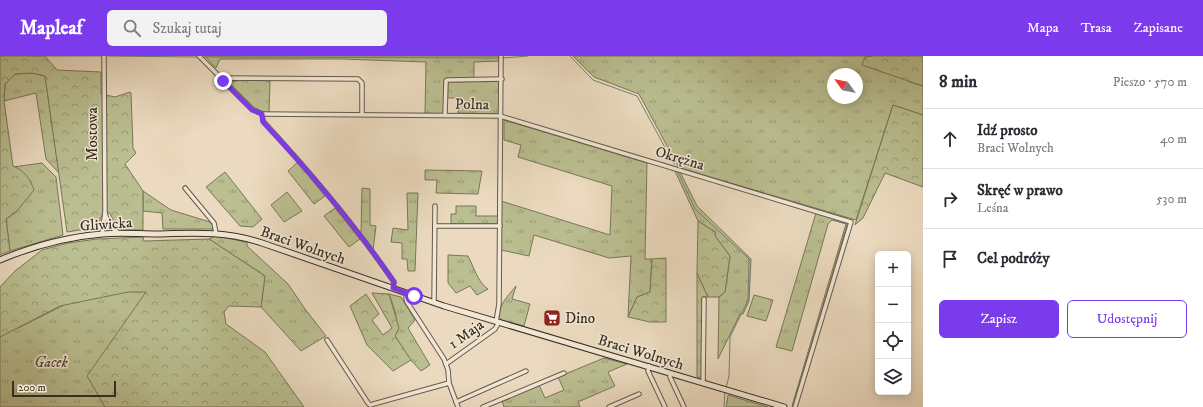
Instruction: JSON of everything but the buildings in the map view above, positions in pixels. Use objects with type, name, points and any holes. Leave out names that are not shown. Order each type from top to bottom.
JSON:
[{"type":"main road","name":"Braci Wolnych","points":[[216,233],[249,239],[434,302],[784,407]]},
{"type":"main road","name":"Gliwicka","points":[[0,260],[52,242],[104,234],[216,233]]},
{"type":"street","name":"Mostowa","points":[[104,56],[104,234]]},
{"type":"street","points":[[199,56],[252,110],[262,114],[263,122],[302,165],[371,251],[394,282],[393,288]]},
{"type":"street","points":[[501,58],[502,117]]},
{"type":"street","points":[[223,81],[230,78],[358,79],[362,83],[362,114]]},
{"type":"street","points":[[445,115],[447,80],[502,79]]},
{"type":"street","name":"Polna","points":[[262,114],[445,115],[502,117],[498,322]]},
{"type":"street","name":"Okrężna","points":[[502,117],[851,222],[795,407]]},
{"type":"street","points":[[185,188],[214,223],[216,233]]},
{"type":"street","points":[[434,302],[435,206]]},
{"type":"street","name":"Mostowa","points":[[105,212],[108,223]]},
{"type":"street","points":[[108,223],[120,233]]},
{"type":"street","points":[[104,234],[107,231],[108,223]]},
{"type":"street","points":[[435,226],[500,226]]},
{"type":"street","points":[[407,293],[407,302],[446,364],[450,384],[458,407]]},
{"type":"street","name":"Braci Wolnych","points":[[703,383],[704,299]]},
{"type":"street","name":"1 Maja","points":[[446,364],[495,329],[498,322]]},
{"type":"street","points":[[327,340],[370,405],[450,384]]},
{"type":"street","points":[[649,366],[648,371],[665,407]]},
{"type":"street","points":[[456,402],[526,371]]},
{"type":"street","points":[[483,407],[564,373]]},
{"type":"street","points":[[670,373],[670,377],[684,407]]},
{"type":"street","points":[[609,407],[639,394]]},
{"type":"green space","points":[[0,56],[45,56],[57,70],[101,72],[101,94],[115,97],[130,92],[131,93],[133,148],[136,153],[125,164],[143,191],[143,230],[122,230],[115,224],[110,213],[103,213],[95,231],[80,230],[67,232],[45,76],[32,73],[15,74],[5,84],[4,101],[13,166],[21,170],[31,182],[34,190],[16,212],[6,219],[10,251],[0,255]]},
{"type":"green space","points":[[205,56],[500,56],[500,61],[474,62],[474,78],[447,79],[444,114],[425,113],[426,62],[341,59],[220,59],[216,68]]},
{"type":"green space","points":[[573,56],[873,56],[865,57],[910,82],[923,86],[923,115],[893,105],[856,220],[679,168],[639,94],[594,77]]},
{"type":"green space","points":[[923,56],[923,86],[862,65],[865,57]]},
{"type":"green space","points":[[32,73],[45,76],[59,173],[46,159],[36,93],[4,101],[5,84],[15,74]]},
{"type":"green space","points":[[241,80],[270,81],[269,113],[257,113],[228,83]]},
{"type":"green space","points":[[500,81],[498,114],[458,113],[460,98],[447,98],[448,82]]},
{"type":"green space","points":[[893,105],[923,115],[923,187],[885,173],[863,218],[855,225]]},
{"type":"green space","points":[[504,120],[647,163],[645,259],[652,259],[650,292],[637,297],[628,317],[631,256],[609,258],[534,235],[529,256],[501,250],[501,201],[610,235],[612,186],[518,157],[521,145],[504,140]]},
{"type":"green space","points":[[298,162],[325,196],[314,204],[288,171]]},
{"type":"green space","points":[[42,163],[56,177],[63,235],[10,251],[6,219],[16,212],[13,167]]},
{"type":"green space","points":[[425,170],[482,171],[478,194],[436,193],[437,180],[425,180]]},
{"type":"green space","points":[[675,171],[680,172],[697,206],[751,259],[749,301],[743,314],[740,314],[718,359],[719,297],[725,292],[730,256],[715,236],[715,232],[698,221]]},
{"type":"green space","points":[[225,172],[262,219],[253,227],[240,226],[206,187]]},
{"type":"green space","points":[[362,188],[370,189],[370,225],[376,226],[373,250],[361,234]]},
{"type":"green space","points":[[143,191],[171,210],[210,222],[213,229],[163,229],[162,213],[143,211]]},
{"type":"green space","points":[[287,192],[302,211],[284,222],[271,205]]},
{"type":"green space","points":[[407,193],[418,193],[415,271],[408,271],[407,259],[402,259],[402,243],[391,242],[393,228],[408,230]]},
{"type":"green space","points":[[456,206],[476,206],[476,216],[498,216],[498,224],[451,224],[451,214],[456,214]]},
{"type":"green space","points":[[335,208],[360,239],[349,247],[324,216]]},
{"type":"green space","points":[[816,213],[847,222],[847,225],[793,407],[792,406],[846,224],[832,220],[828,224],[792,351],[776,347]]},
{"type":"green space","points":[[698,221],[715,232],[715,236],[730,256],[725,292],[719,297],[708,297],[697,273]]},
{"type":"green space","points":[[215,236],[247,242],[247,246],[288,284],[326,336],[301,351],[261,307],[265,276],[209,239]]},
{"type":"green space","points":[[143,237],[144,241],[209,239],[265,276],[261,307],[229,306],[224,312],[226,324],[265,352],[304,407],[105,407],[87,376],[146,292],[128,292],[60,306],[0,337],[0,287],[15,271],[42,250],[68,243],[97,239]]},
{"type":"green space","points":[[448,255],[468,256],[481,283],[488,289],[477,295],[470,286],[456,293],[448,283]]},
{"type":"green space","points":[[666,258],[666,322],[650,322],[628,317],[637,297],[650,292],[652,259]]},
{"type":"green space","name":"Gacek","points":[[160,263],[115,407],[0,407],[0,308],[18,328],[72,301]]},
{"type":"green space","points":[[697,273],[708,297],[703,297],[702,378],[697,377]]},
{"type":"green space","points":[[516,286],[512,299],[530,304],[524,326],[502,320],[499,317],[502,304]]},
{"type":"green space","points":[[372,293],[389,294],[399,328],[395,336],[411,360],[393,371],[367,345],[350,306],[366,294],[379,314],[372,320],[383,335],[392,328]]},
{"type":"green space","points":[[389,294],[401,297],[415,320],[408,328],[430,365],[421,371],[409,358],[395,336],[396,314]]},
{"type":"green space","points":[[754,295],[773,300],[766,321],[747,316]]},
{"type":"green space","points":[[604,358],[627,364],[608,372],[615,386],[578,402],[580,407],[504,407],[502,401],[539,385],[545,398],[564,390],[558,377]]},
{"type":"green space","points":[[728,395],[768,407],[726,407]]},
{"type":"waterway","points":[[35,56],[102,56]]},
{"type":"waterway","points":[[108,56],[197,57]]},
{"type":"waterway","points":[[503,58],[528,56]]},
{"type":"waterway","points":[[570,56],[593,80],[637,96],[674,164]]},
{"type":"waterway","points":[[203,57],[500,58]]},
{"type":"waterway","points":[[678,172],[695,209],[749,259],[748,300],[730,337],[729,376],[726,388]]},
{"type":"waterway","points":[[724,407],[725,391]]},
{"type":"place","name":"Dino","points":[[552,318]]},
{"type":"route","points":[[223,81],[252,110],[262,114],[261,119],[263,122],[287,147],[326,193],[383,266],[394,282],[393,288],[414,296]]}]
